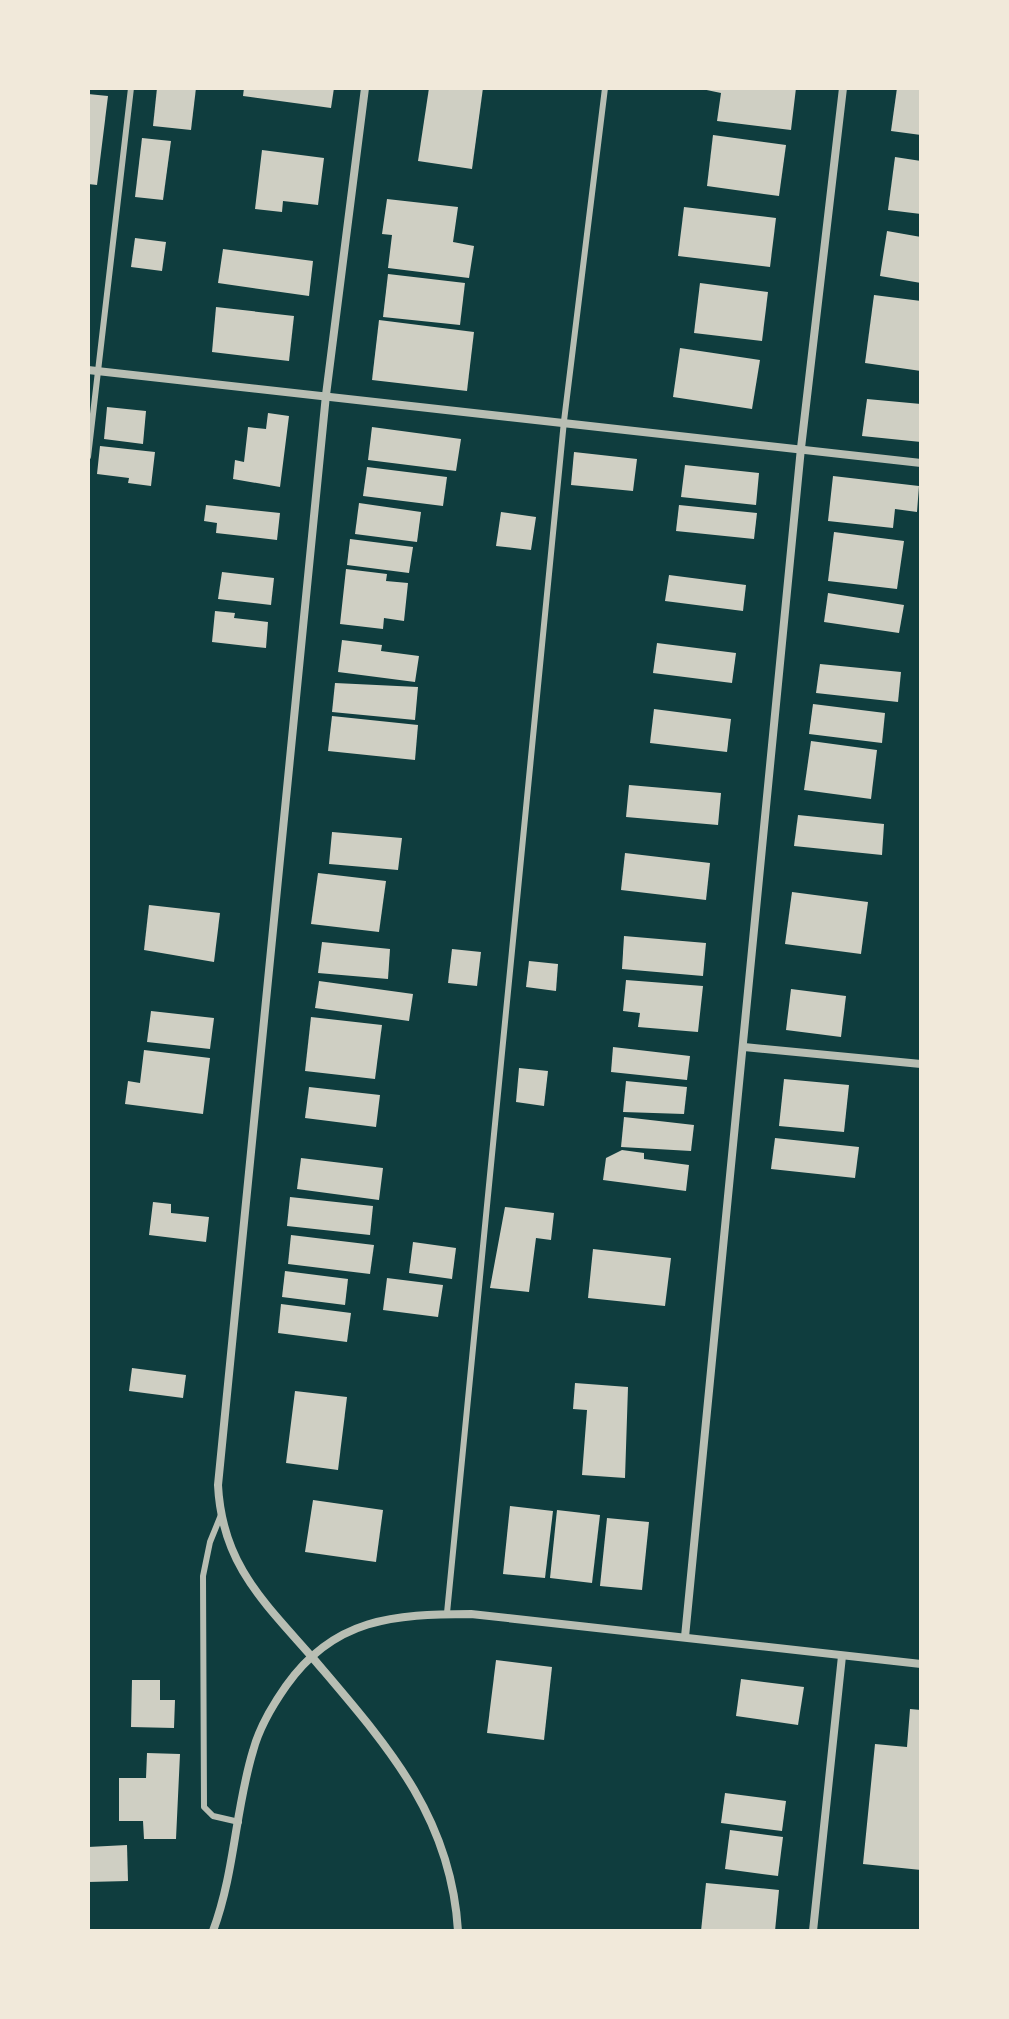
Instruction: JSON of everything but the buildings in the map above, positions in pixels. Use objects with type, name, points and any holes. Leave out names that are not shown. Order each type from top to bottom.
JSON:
[{"type":"street","points":[[365,88],[326,395],[219,1464],[221,1515],[246,1580],[401,1766],[423,1802],[445,1854],[458,1931]]},
{"type":"street","points":[[685,1637],[801,448],[843,88]]},
{"type":"street","points":[[92,371],[921,463]]},
{"type":"street","points":[[744,1047],[921,1064]]},
{"type":"street","points":[[213,1931],[229,1880],[259,1733],[279,1696],[311,1656],[359,1626],[402,1616],[447,1613],[921,1664]]},
{"type":"street","points":[[813,1931],[842,1656]]},
{"type":"lane","points":[[88,457],[92,371],[131,88]]},
{"type":"lane","points":[[447,1613],[564,421],[605,88]]},
{"type":"lane","points":[[221,1515],[203,1576],[204,1807],[213,1816],[239,1822]]}]
